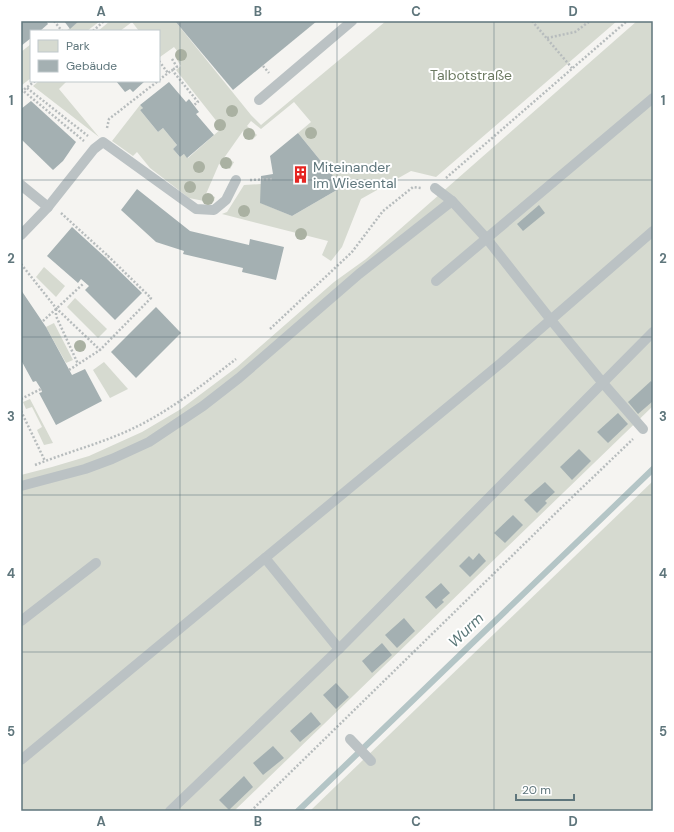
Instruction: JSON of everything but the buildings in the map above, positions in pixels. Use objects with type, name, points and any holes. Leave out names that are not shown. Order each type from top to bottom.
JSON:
[{"type":"lane","points":[[259,100],[352,21]]},
{"type":"lane","points":[[436,281],[488,239],[653,98]]},
{"type":"lane","points":[[21,235],[49,205],[94,149],[101,143],[196,209],[214,210],[226,200],[236,180]]},
{"type":"lane","points":[[21,185],[49,205]]},
{"type":"lane","points":[[435,188],[452,201],[488,239],[551,320],[643,429]]},
{"type":"lane","points":[[21,486],[85,469],[112,459],[149,442],[240,378],[359,274],[452,201]]},
{"type":"lane","points":[[21,760],[501,363],[653,231]]},
{"type":"lane","points":[[170,811],[339,649],[653,332]]},
{"type":"lane","points":[[265,558],[339,649]]},
{"type":"lane","points":[[21,621],[96,563]]},
{"type":"lane","points":[[350,739],[371,762]]},
{"type":"path","points":[[54,21],[61,30]]},
{"type":"path","points":[[94,30],[104,21]]},
{"type":"path","points":[[532,21],[572,68]]},
{"type":"path","points":[[546,38],[575,32],[590,21]]},
{"type":"path","points":[[269,330],[352,252],[383,211],[413,187],[435,188],[627,21]]},
{"type":"path","points":[[160,79],[177,66],[172,59]]},
{"type":"path","points":[[160,63],[168,73]]},
{"type":"path","points":[[263,66],[267,72]]},
{"type":"path","points":[[172,70],[198,102],[194,105]]},
{"type":"path","points":[[34,82],[22,91],[77,134]]},
{"type":"path","points":[[27,88],[101,143],[109,119],[155,82]]},
{"type":"path","points":[[236,180],[274,178]]},
{"type":"path","points":[[49,205],[151,298],[100,350],[69,370]]},
{"type":"path","points":[[21,264],[56,308],[100,350]]},
{"type":"path","points":[[43,321],[84,282]]},
{"type":"path","points":[[56,308],[56,316],[78,364]]},
{"type":"path","points":[[33,466],[90,446],[140,425],[179,402],[237,358]]},
{"type":"path","points":[[21,399],[41,389]]},
{"type":"path","points":[[21,411],[45,461]]},
{"type":"path","points":[[251,811],[643,429]]},
{"type":"green space","points":[[79,21],[100,21],[88,30],[67,30]]},
{"type":"green space","name":"Talbotstraße","points":[[110,21],[175,21],[251,115],[261,125],[386,21],[617,21],[436,177],[411,171],[361,199],[342,247],[331,261],[322,255],[328,241],[222,214],[227,212],[244,185],[261,184],[261,203],[292,216],[342,187],[298,133],[311,122],[294,102],[261,129],[251,121],[247,126],[257,135],[252,140],[243,131],[224,158],[234,162],[230,169],[219,164],[206,194],[215,197],[214,201],[209,202],[189,198],[150,168],[137,152],[133,156],[112,141],[140,105],[143,108],[140,110],[158,132],[163,128],[177,145],[173,149],[180,157],[184,154],[188,158],[222,128],[176,70],[181,66],[177,60],[182,57],[174,47],[160,57],[160,30],[138,30],[132,22],[121,30],[99,30]]},
{"type":"green space","points":[[637,21],[653,21],[653,406],[234,811],[21,811],[21,475],[89,456],[142,432],[181,409],[237,367],[334,282],[366,259]]},
{"type":"green space","points":[[30,45],[30,79],[22,85],[21,84],[21,52]]},
{"type":"green space","points":[[38,82],[66,82],[59,89],[99,137],[33,86]]},
{"type":"green space","points":[[44,267],[65,286],[56,297],[36,277]]},
{"type":"green space","points":[[75,298],[107,329],[98,338],[67,307]]},
{"type":"green space","points":[[54,323],[73,360],[66,363],[46,327]]},
{"type":"green space","points":[[104,362],[128,389],[110,398],[93,370]]},
{"type":"green space","points":[[30,399],[53,443],[44,445],[37,430],[42,427],[32,407],[26,409],[23,402]]},
{"type":"green space","points":[[653,481],[653,811],[310,811]]},
{"type":"waterway","name":"Wurm","points":[[298,811],[653,469]]},
{"type":"place","name":"Miteinander im Wiesental","points":[[300,175]]}]
